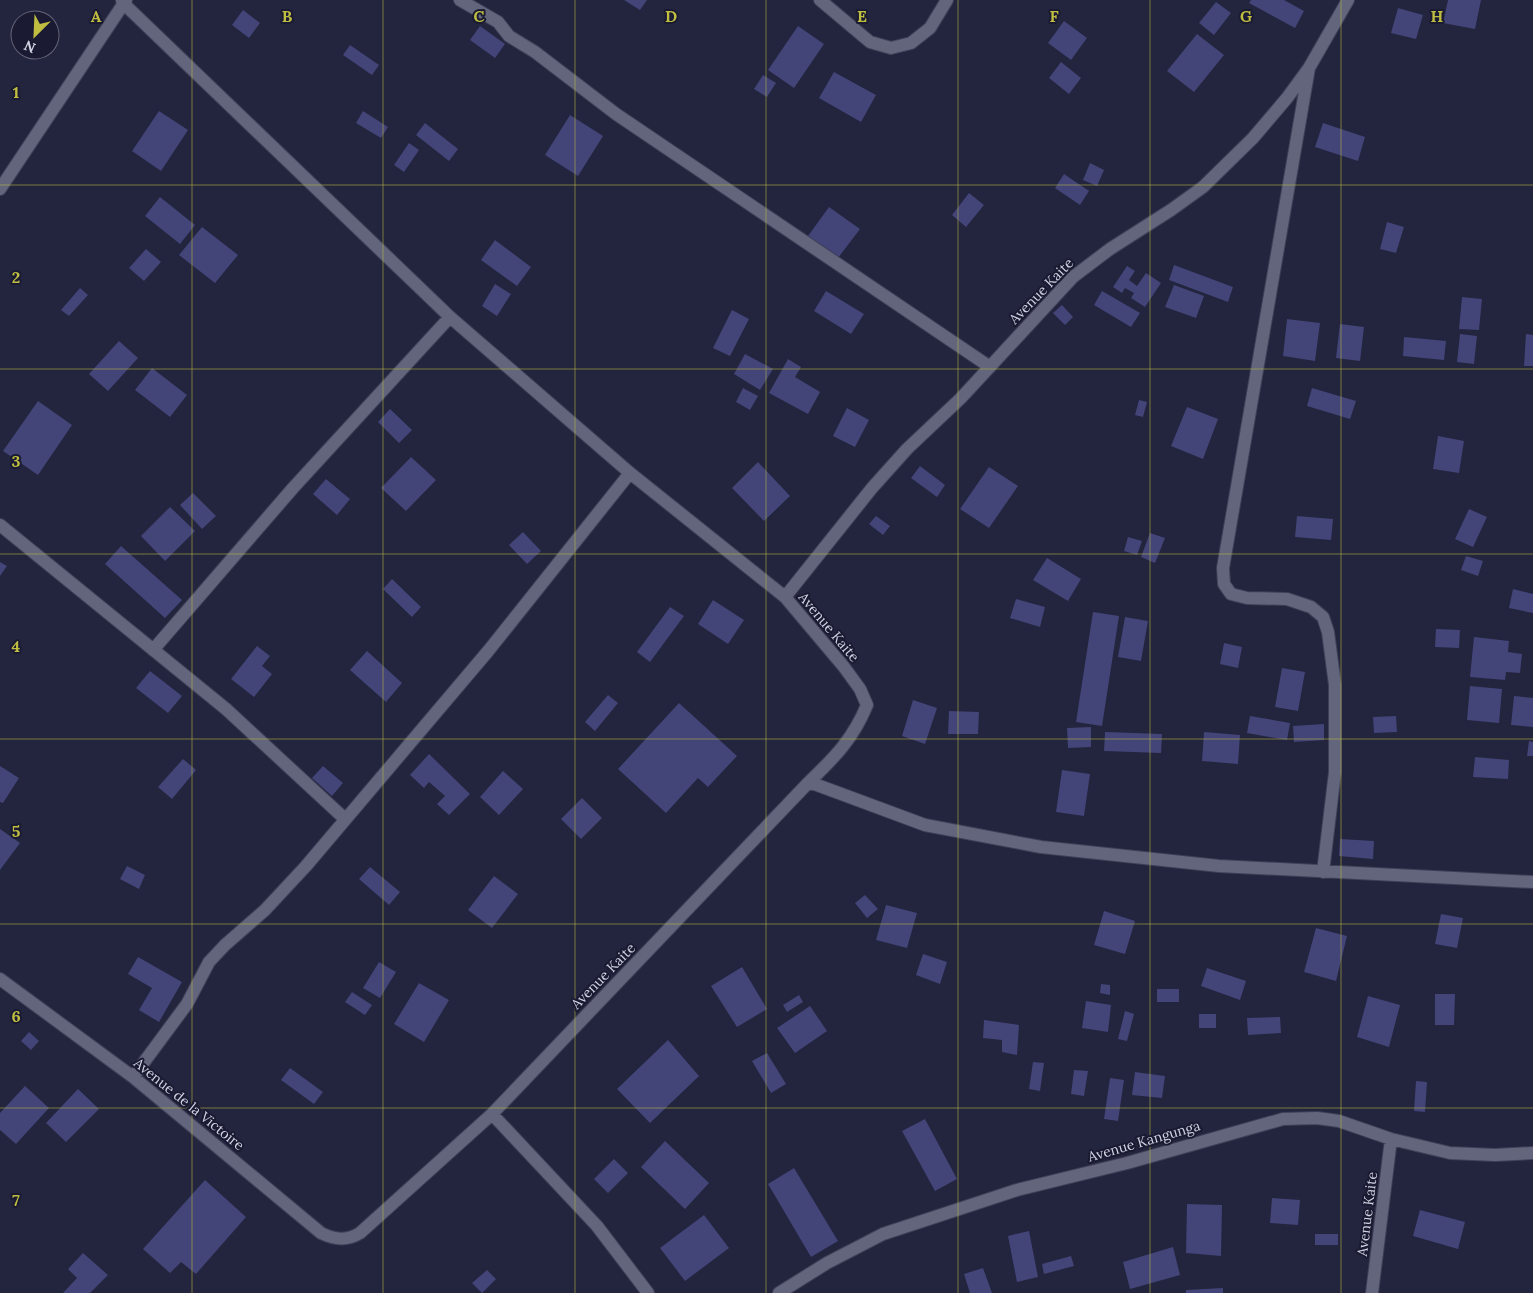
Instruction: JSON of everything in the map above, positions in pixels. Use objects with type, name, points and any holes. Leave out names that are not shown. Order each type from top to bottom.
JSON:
[{"type":"street","points":[[460,0],[498,22],[509,36],[535,52],[616,114],[990,367]]},
{"type":"street","points":[[820,0],[870,42],[891,48],[911,43],[930,28],[947,0]]},
{"type":"street","name":"Avenue Kaite","points":[[360,1233],[492,1114],[846,744],[860,722],[867,705],[860,689],[844,667],[785,598],[872,488],[907,449],[961,398],[1073,277],[1110,249],[1203,187],[1253,138],[1287,98],[1309,68],[1348,0]]},
{"type":"street","points":[[0,189],[124,1],[450,318],[630,473],[785,598]]},
{"type":"street","points":[[1309,68],[1223,568],[1224,584],[1230,594],[1247,598],[1287,599],[1311,607],[1323,617],[1328,632],[1335,685],[1335,772],[1323,872]]},
{"type":"street","points":[[153,650],[294,488],[450,318]]},
{"type":"street","points":[[133,1077],[187,1004],[209,962],[271,904],[306,866],[489,650],[630,473]]},
{"type":"street","points":[[0,524],[226,710],[345,819]]},
{"type":"street","points":[[809,782],[925,825],[1041,847],[1209,865],[1533,882]]},
{"type":"street","name":"Avenue de la Victoire","points":[[0,979],[133,1077],[321,1233],[330,1238],[346,1239],[360,1233]]},
{"type":"street","points":[[492,1114],[597,1226],[648,1293]]},
{"type":"street","name":"Avenue Kangunga","points":[[779,1293],[827,1263],[883,1234],[1017,1190],[1127,1163],[1214,1137],[1284,1119],[1317,1118],[1339,1121],[1391,1139],[1450,1153],[1495,1155],[1533,1153]]},
{"type":"street","name":"Avenue Kaite","points":[[1372,1293],[1391,1139]]},
{"type":"building","points":[[624,0],[647,0],[640,10]]},
{"type":"building","points":[[1251,0],[1284,0],[1304,11],[1295,28],[1249,3]]},
{"type":"building","points":[[1448,0],[1481,0],[1475,29],[1443,23]]},
{"type":"building","points":[[1216,2],[1231,13],[1214,35],[1199,23]]},
{"type":"building","points":[[1398,8],[1423,15],[1416,39],[1391,33]]},
{"type":"building","points":[[243,10],[260,23],[249,38],[232,25]]},
{"type":"building","points":[[1064,21],[1087,38],[1071,60],[1048,43]]},
{"type":"building","points":[[480,26],[505,44],[495,58],[470,40]]},
{"type":"building","points":[[798,26],[824,44],[794,88],[768,70]]},
{"type":"building","points":[[1197,34],[1224,55],[1194,92],[1167,71]]},
{"type":"building","points":[[350,45],[379,65],[372,75],[343,55]]},
{"type":"building","points":[[1061,62],[1081,78],[1069,94],[1049,78]]},
{"type":"building","points":[[834,72],[876,95],[861,122],[819,98]]},
{"type":"building","points":[[763,75],[776,83],[767,97],[754,89]]},
{"type":"building","points":[[159,111],[188,130],[161,171],[132,151]]},
{"type":"building","points":[[363,111],[388,127],[381,138],[356,123]]},
{"type":"building","points":[[570,115],[603,136],[578,176],[545,155]]},
{"type":"building","points":[[425,123],[458,149],[449,161],[416,135]]},
{"type":"building","points":[[1323,123],[1365,137],[1358,161],[1315,147]]},
{"type":"building","points":[[409,143],[419,150],[404,172],[394,165]]},
{"type":"building","points":[[1090,163],[1104,170],[1097,186],[1083,180]]},
{"type":"building","points":[[1064,174],[1089,191],[1080,205],[1055,188]]},
{"type":"building","points":[[969,193],[984,205],[966,227],[952,215]]},
{"type":"building","points":[[160,197],[195,225],[180,244],[145,216]]},
{"type":"building","points":[[829,207],[860,229],[838,258],[808,236]]},
{"type":"building","points":[[1387,222],[1404,227],[1396,253],[1380,249]]},
{"type":"building","points":[[202,227],[238,255],[215,283],[179,255]]},
{"type":"building","points":[[495,240],[531,267],[517,286],[481,260]]},
{"type":"building","points":[[146,249],[161,262],[144,281],[129,268]]},
{"type":"building","points":[[1174,265],[1233,287],[1228,302],[1169,280]]},
{"type":"building","points":[[1127,266],[1135,271],[1129,280],[1137,286],[1146,273],[1161,283],[1145,307],[1131,298],[1134,293],[1125,288],[1122,293],[1113,287]]},
{"type":"building","points":[[495,284],[511,294],[497,316],[482,306]]},
{"type":"building","points":[[1174,285],[1204,296],[1196,318],[1165,307]]},
{"type":"building","points":[[80,288],[88,295],[69,316],[61,310]]},
{"type":"building","points":[[826,291],[864,314],[851,334],[814,311]]},
{"type":"building","points":[[1102,291],[1140,313],[1131,327],[1094,305]]},
{"type":"building","points":[[1462,297],[1482,299],[1479,330],[1459,329]]},
{"type":"building","points":[[1062,305],[1073,317],[1065,325],[1053,313]]},
{"type":"building","points":[[732,310],[749,319],[730,356],[713,348]]},
{"type":"building","points":[[1287,319],[1320,323],[1315,361],[1283,356]]},
{"type":"building","points":[[1340,324],[1364,327],[1360,361],[1336,358]]},
{"type":"building","points":[[1460,334],[1477,336],[1474,364],[1457,362]]},
{"type":"building","points":[[1526,334],[1533,335],[1533,366],[1524,366]]},
{"type":"building","points":[[1404,337],[1446,341],[1444,360],[1403,356]]},
{"type":"building","points":[[119,341],[138,358],[108,391],[89,374]]},
{"type":"building","points":[[745,354],[773,369],[760,390],[734,374]]},
{"type":"building","points":[[788,359],[801,367],[795,377],[820,392],[808,414],[769,393]]},
{"type":"building","points":[[152,368],[187,395],[170,417],[135,390]]},
{"type":"building","points":[[743,388],[758,396],[750,410],[736,402]]},
{"type":"building","points":[[1312,388],[1356,401],[1350,419],[1307,406]]},
{"type":"building","points":[[1139,400],[1147,402],[1143,417],[1135,415]]},
{"type":"building","points":[[38,401],[72,425],[38,475],[3,451]]},
{"type":"building","points":[[1187,407],[1218,419],[1203,459],[1171,446]]},
{"type":"building","points":[[847,408],[869,420],[855,447],[833,436]]},
{"type":"building","points":[[390,409],[412,430],[399,443],[378,422]]},
{"type":"building","points":[[1438,436],[1464,441],[1459,473],[1433,469]]},
{"type":"building","points":[[411,457],[436,480],[406,511],[381,488]]},
{"type":"building","points":[[758,462],[790,496],[764,521],[732,488]]},
{"type":"building","points":[[920,466],[945,485],[937,497],[911,478]]},
{"type":"building","points":[[989,467],[1018,486],[989,528],[960,509]]},
{"type":"building","points":[[326,479],[350,499],[337,515],[313,494]]},
{"type":"building","points":[[193,493],[216,516],[202,529],[180,505]]},
{"type":"building","points":[[170,507],[195,531],[165,561],[141,536]]},
{"type":"building","points":[[1469,509],[1487,517],[1473,547],[1455,539]]},
{"type":"building","points":[[876,516],[890,526],[883,535],[869,524]]},
{"type":"building","points":[[1297,516],[1333,519],[1331,540],[1295,537]]},
{"type":"building","points":[[523,532],[541,551],[527,564],[509,545]]},
{"type":"building","points":[[1150,533],[1165,538],[1155,563],[1141,557]]},
{"type":"building","points":[[1128,537],[1142,541],[1137,555],[1124,551]]},
{"type":"building","points":[[121,546],[182,600],[165,618],[105,564]]},
{"type":"building","points":[[1466,556],[1483,561],[1478,576],[1461,570]]},
{"type":"building","points":[[1047,558],[1081,579],[1068,601],[1033,580]]},
{"type":"building","points":[[0,562],[7,566],[0,576]]},
{"type":"building","points":[[392,579],[421,607],[412,617],[383,589]]},
{"type":"building","points":[[1513,589],[1533,594],[1533,613],[1509,608]]},
{"type":"building","points":[[1016,599],[1045,607],[1040,627],[1010,618]]},
{"type":"building","points":[[713,600],[744,620],[728,644],[698,624]]},
{"type":"building","points":[[670,607],[684,616],[650,662],[637,652]]},
{"type":"building","points":[[1093,612],[1119,616],[1102,726],[1076,722]]},
{"type":"building","points":[[1125,617],[1148,621],[1141,661],[1118,657]]},
{"type":"building","points":[[1436,629],[1460,630],[1459,648],[1435,647]]},
{"type":"building","points":[[1474,637],[1509,641],[1508,652],[1522,654],[1520,673],[1506,672],[1505,680],[1470,677]]},
{"type":"building","points":[[1224,643],[1242,647],[1238,668],[1220,664]]},
{"type":"building","points":[[257,646],[270,656],[262,666],[272,674],[254,697],[231,679]]},
{"type":"building","points":[[367,651],[402,683],[386,702],[350,670]]},
{"type":"building","points":[[1282,668],[1305,672],[1298,711],[1275,707]]},
{"type":"building","points":[[150,671],[182,696],[168,713],[136,688]]},
{"type":"building","points":[[1470,686],[1502,689],[1499,723],[1467,720]]},
{"type":"building","points":[[608,695],[618,703],[595,731],[585,722]]},
{"type":"building","points":[[1514,696],[1533,698],[1533,727],[1511,725]]},
{"type":"building","points":[[913,700],[937,708],[925,744],[902,736]]},
{"type":"building","points":[[679,703],[737,756],[708,787],[698,778],[666,813],[618,769]]},
{"type":"building","points":[[949,711],[979,712],[978,734],[948,734]]},
{"type":"building","points":[[1250,716],[1290,723],[1287,740],[1247,733]]},
{"type":"building","points":[[1396,716],[1397,732],[1374,733],[1373,717]]},
{"type":"building","points":[[1324,724],[1324,740],[1294,742],[1293,726]]},
{"type":"building","points":[[1091,727],[1091,747],[1068,748],[1067,728]]},
{"type":"building","points":[[1105,732],[1162,734],[1161,753],[1104,751]]},
{"type":"building","points":[[1204,732],[1240,735],[1238,764],[1202,761]]},
{"type":"building","points":[[1529,741],[1533,742],[1533,756],[1527,756]]},
{"type":"building","points":[[429,754],[470,794],[449,815],[437,804],[445,796],[429,782],[424,788],[410,775]]},
{"type":"building","points":[[1475,757],[1509,760],[1508,779],[1473,777]]},
{"type":"building","points":[[183,759],[196,770],[172,799],[158,787]]},
{"type":"building","points":[[0,766],[19,778],[3,803],[0,802]]},
{"type":"building","points":[[323,766],[343,783],[332,796],[312,778]]},
{"type":"building","points":[[1062,770],[1090,774],[1084,816],[1056,812]]},
{"type":"building","points":[[503,771],[523,789],[499,815],[480,797]]},
{"type":"building","points":[[582,798],[602,818],[581,839],[561,819]]},
{"type":"building","points":[[0,829],[20,843],[0,870]]},
{"type":"building","points":[[1340,839],[1374,841],[1373,859],[1339,856]]},
{"type":"building","points":[[127,866],[145,875],[139,889],[120,879]]},
{"type":"building","points":[[370,867],[400,892],[389,905],[359,879]]},
{"type":"building","points":[[494,876],[518,894],[492,928],[468,910]]},
{"type":"building","points":[[865,895],[878,909],[867,918],[855,903]]},
{"type":"building","points":[[886,905],[917,913],[907,948],[876,940]]},
{"type":"building","points":[[1104,911],[1135,921],[1125,954],[1094,945]]},
{"type":"building","points":[[1441,914],[1463,918],[1457,948],[1435,944]]},
{"type":"building","points":[[1316,928],[1347,936],[1336,981],[1304,972]]},
{"type":"building","points":[[923,954],[947,962],[940,984],[916,975]]},
{"type":"building","points":[[138,957],[182,982],[159,1022],[139,1010],[152,988],[128,974]]},
{"type":"building","points":[[379,962],[396,972],[380,998],[363,988]]},
{"type":"building","points":[[742,967],[767,1009],[737,1027],[711,986]]},
{"type":"building","points":[[1207,968],[1246,981],[1240,1000],[1201,986]]},
{"type":"building","points":[[419,983],[449,1000],[424,1042],[394,1024]]},
{"type":"building","points":[[1101,984],[1110,985],[1110,995],[1100,993]]},
{"type":"building","points":[[1157,989],[1179,989],[1179,1002],[1157,1002]]},
{"type":"building","points":[[352,992],[372,1005],[365,1015],[345,1002]]},
{"type":"building","points":[[1435,994],[1455,994],[1454,1025],[1435,1025]]},
{"type":"building","points":[[799,995],[803,1002],[787,1012],[783,1005]]},
{"type":"building","points":[[1368,996],[1400,1005],[1389,1047],[1357,1037]]},
{"type":"building","points":[[1086,1001],[1111,1005],[1108,1032],[1082,1028]]},
{"type":"building","points":[[810,1006],[827,1031],[795,1053],[777,1028]]},
{"type":"building","points":[[1125,1011],[1134,1014],[1127,1041],[1118,1039]]},
{"type":"building","points":[[1199,1014],[1216,1014],[1216,1028],[1199,1028]]},
{"type":"building","points":[[1280,1017],[1281,1033],[1248,1035],[1247,1018]]},
{"type":"building","points":[[984,1020],[1019,1025],[1017,1055],[1002,1052],[1002,1040],[983,1038]]},
{"type":"building","points":[[29,1032],[39,1041],[31,1050],[21,1041]]},
{"type":"building","points":[[668,1040],[699,1076],[650,1123],[617,1089]]},
{"type":"building","points":[[767,1053],[786,1084],[771,1093],[752,1061]]},
{"type":"building","points":[[1033,1062],[1044,1063],[1040,1091],[1029,1089]]},
{"type":"building","points":[[290,1068],[323,1092],[314,1104],[281,1080]]},
{"type":"building","points":[[1074,1070],[1088,1071],[1084,1096],[1071,1094]]},
{"type":"building","points":[[1135,1072],[1165,1076],[1162,1098],[1132,1095]]},
{"type":"building","points":[[1110,1078],[1124,1080],[1118,1121],[1104,1119]]},
{"type":"building","points":[[1416,1081],[1427,1082],[1425,1112],[1414,1111]]},
{"type":"building","points":[[25,1086],[49,1108],[16,1144],[0,1130],[0,1113]]},
{"type":"building","points":[[78,1089],[99,1109],[66,1142],[46,1123]]},
{"type":"building","points":[[925,1119],[957,1179],[935,1191],[902,1131]]},
{"type":"building","points":[[665,1141],[709,1183],[685,1209],[641,1167]]},
{"type":"building","points":[[614,1159],[628,1173],[608,1193],[594,1179]]},
{"type":"building","points":[[794,1168],[838,1241],[811,1257],[768,1184]]},
{"type":"building","points":[[205,1180],[246,1217],[196,1274],[181,1262],[170,1273],[143,1249]]},
{"type":"building","points":[[1272,1198],[1300,1200],[1298,1225],[1270,1223]]},
{"type":"building","points":[[1187,1204],[1222,1205],[1221,1256],[1186,1253]]},
{"type":"building","points":[[1420,1210],[1465,1222],[1458,1249],[1413,1236]]},
{"type":"building","points":[[704,1215],[729,1248],[685,1281],[660,1248]]},
{"type":"building","points":[[1029,1231],[1038,1277],[1017,1282],[1008,1236]]},
{"type":"building","points":[[1315,1234],[1338,1234],[1338,1245],[1315,1245]]},
{"type":"building","points":[[1173,1247],[1180,1275],[1130,1289],[1123,1262]]},
{"type":"building","points":[[83,1253],[108,1275],[90,1293],[63,1293],[77,1278],[68,1269]]},
{"type":"building","points":[[1071,1256],[1074,1266],[1044,1274],[1042,1264]]},
{"type":"building","points":[[983,1268],[992,1293],[970,1293],[964,1274]]},
{"type":"building","points":[[487,1270],[496,1279],[482,1293],[472,1283]]},
{"type":"building","points":[[1223,1288],[1223,1293],[1186,1293],[1186,1290]]}]
